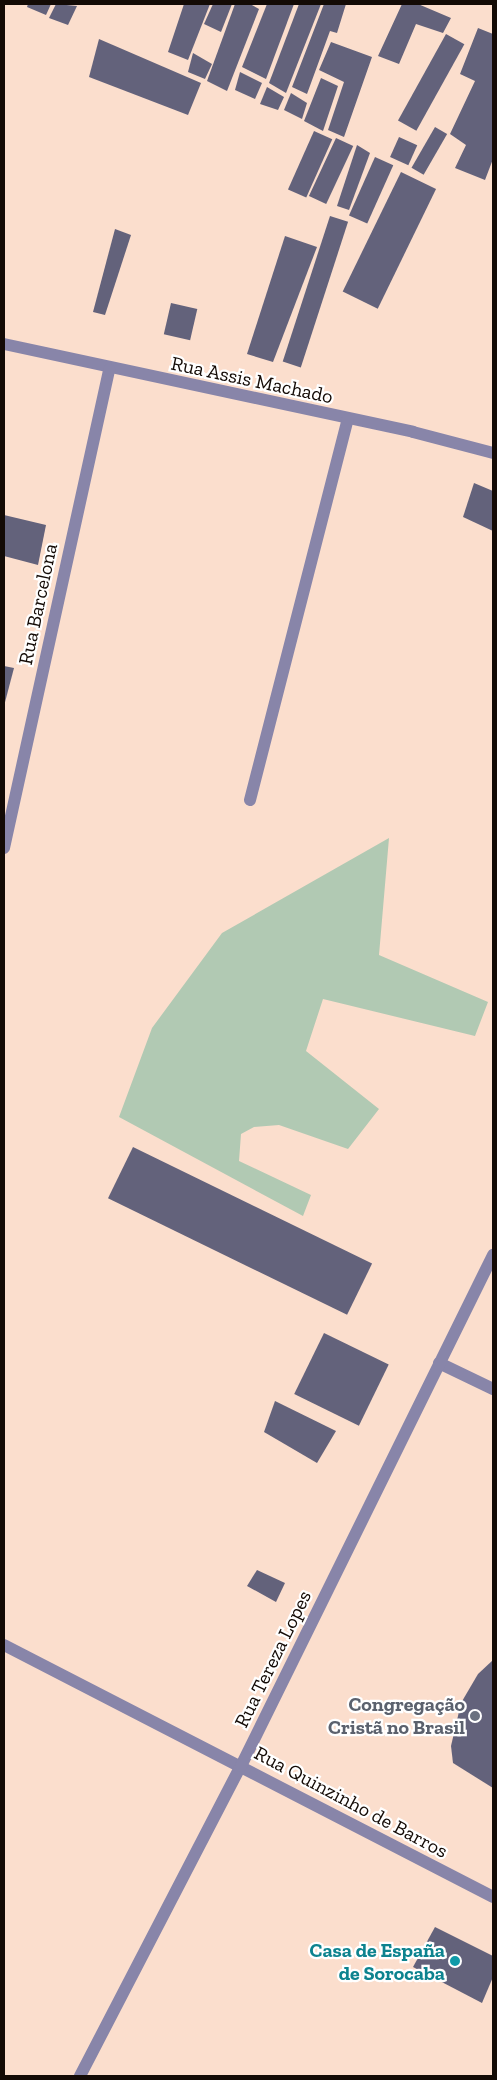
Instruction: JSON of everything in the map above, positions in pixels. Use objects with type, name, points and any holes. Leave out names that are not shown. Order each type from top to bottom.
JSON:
[{"type":"street","name":"Rua Assis Machado","points":[[4,344],[109,369],[493,453]]},
{"type":"street","name":"Rua Barcelona","points":[[4,848],[109,369]]},
{"type":"street","points":[[250,800],[348,420]]},
{"type":"street","name":"Rua Tereza Lopes","points":[[80,2076],[241,1766],[493,1256]]},
{"type":"street","points":[[439,1362],[493,1390]]},
{"type":"street","name":"Rua Quinzinho de Barros","points":[[4,1645],[493,1897]]},
{"type":"green space","points":[[389,838],[379,955],[488,1002],[475,1036],[323,999],[306,1051],[379,1109],[348,1149],[279,1125],[254,1127],[241,1134],[239,1161],[311,1195],[303,1216],[119,1117],[152,1028],[222,933]]},
{"type":"building","points":[[28,4],[51,4],[46,15],[27,7]]},
{"type":"building","points":[[56,4],[77,6],[68,25],[49,18]]},
{"type":"building","points":[[184,4],[210,4],[188,60],[168,52]]},
{"type":"building","points":[[213,4],[232,4],[221,32],[204,24]]},
{"type":"building","points":[[235,4],[250,4],[259,9],[227,91],[207,81]]},
{"type":"building","points":[[267,4],[294,4],[266,79],[242,67]]},
{"type":"building","points":[[299,4],[321,4],[286,93],[269,83]]},
{"type":"building","points":[[324,4],[346,4],[337,33],[330,31],[307,94],[292,87]]},
{"type":"building","points":[[402,4],[418,4],[451,18],[443,33],[416,24],[399,64],[378,56]]},
{"type":"building","points":[[478,28],[493,34],[493,159],[485,180],[455,168],[466,145],[450,134],[475,81],[460,74]]},
{"type":"building","points":[[446,34],[464,44],[416,131],[398,121]]},
{"type":"building","points":[[99,39],[201,83],[188,115],[89,77]]},
{"type":"building","points":[[331,42],[372,57],[344,137],[328,130],[344,82],[319,70]]},
{"type":"building","points":[[193,53],[212,64],[205,79],[188,72]]},
{"type":"building","points":[[240,72],[262,83],[255,99],[235,90]]},
{"type":"building","points":[[321,78],[338,86],[323,131],[304,121]]},
{"type":"building","points":[[267,87],[284,97],[278,110],[260,104]]},
{"type":"building","points":[[291,93],[307,103],[302,119],[284,110]]},
{"type":"building","points":[[435,127],[447,134],[424,175],[412,168]]},
{"type":"building","points":[[314,131],[332,139],[306,198],[288,189]]},
{"type":"building","points":[[399,137],[417,145],[408,165],[390,157]]},
{"type":"building","points":[[336,138],[353,146],[326,204],[309,196]]},
{"type":"building","points":[[357,145],[370,153],[349,210],[337,206]]},
{"type":"building","points":[[375,157],[393,165],[367,224],[349,215]]},
{"type":"building","points":[[401,172],[436,189],[378,309],[343,292]]},
{"type":"building","points":[[330,216],[348,222],[301,367],[283,362]]},
{"type":"building","points":[[115,229],[131,235],[105,315],[93,312]]},
{"type":"building","points":[[285,236],[317,247],[273,362],[247,354]]},
{"type":"building","points":[[171,303],[197,309],[190,340],[164,334]]},
{"type":"building","points":[[474,483],[493,491],[493,531],[463,517]]},
{"type":"building","points":[[4,515],[46,525],[38,565],[4,556]]},
{"type":"building","points":[[4,666],[14,668],[4,706]]},
{"type":"building","points":[[133,1147],[372,1264],[347,1315],[108,1198]]},
{"type":"building","points":[[324,1333],[389,1365],[359,1426],[294,1394]]},
{"type":"building","points":[[275,1401],[336,1431],[317,1463],[264,1432]]},
{"type":"building","points":[[257,1570],[285,1583],[276,1602],[247,1586]]},
{"type":"building","name":"Congregação Cristã no Brasil","points":[[493,1660],[493,1788],[453,1763],[451,1746],[461,1703],[478,1674]]},
{"type":"building","name":"Casa de España de Sorocaba","points":[[435,1927],[493,1956],[493,1977],[482,2003],[413,1967]]},
{"type":"place","name":"Congregação Cristã no Brasil","points":[[475,1716]]},
{"type":"place","name":"Casa de España de Sorocaba","points":[[455,1961]]}]
